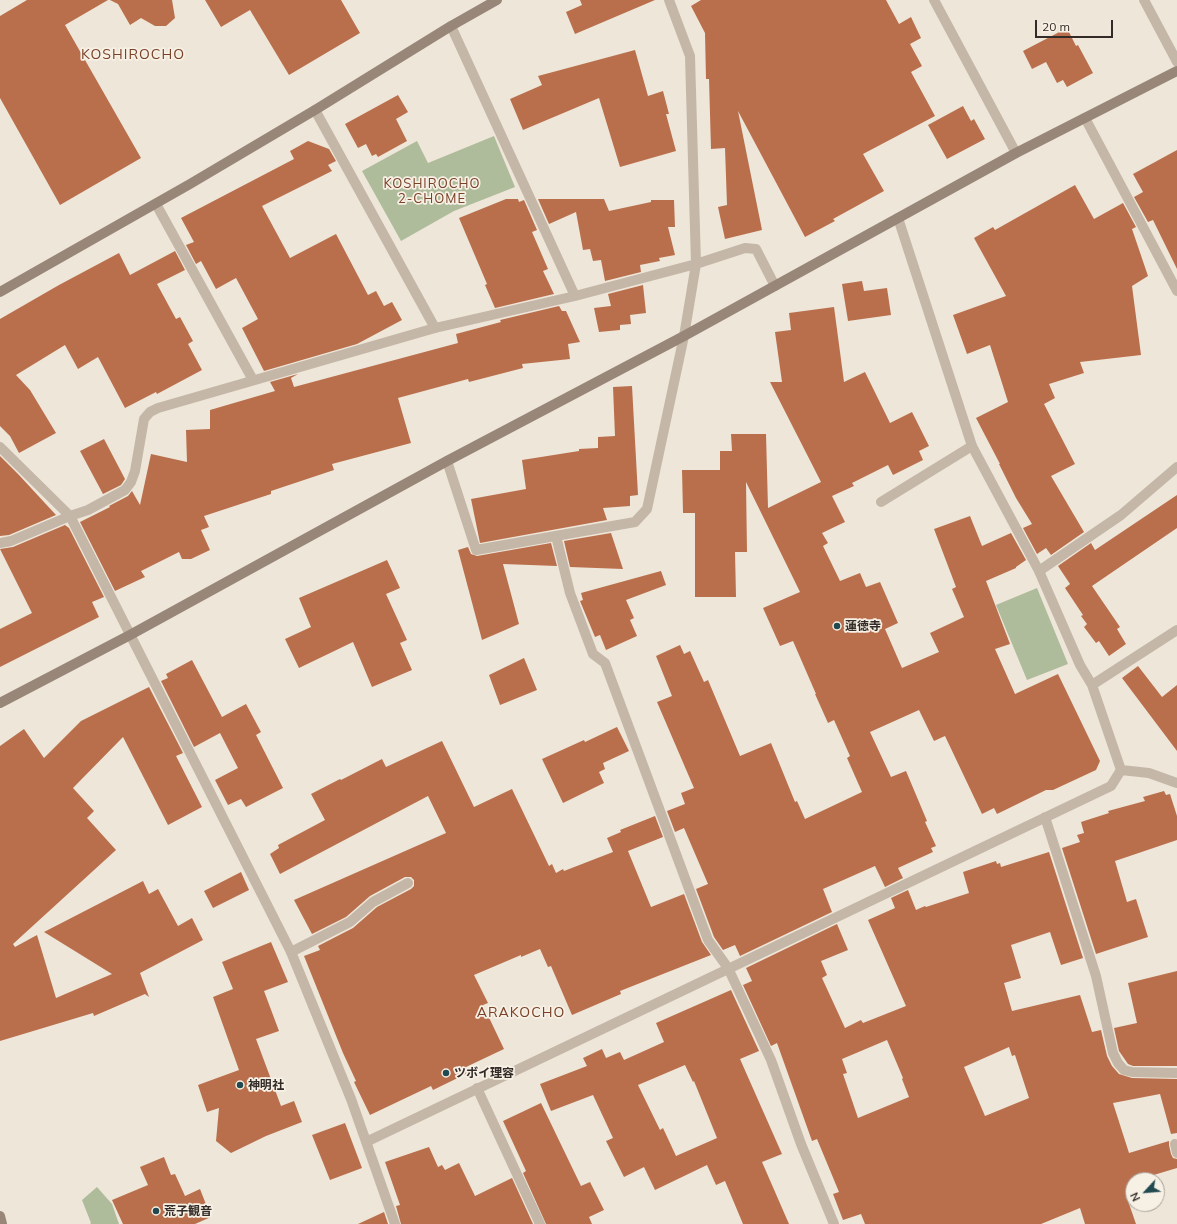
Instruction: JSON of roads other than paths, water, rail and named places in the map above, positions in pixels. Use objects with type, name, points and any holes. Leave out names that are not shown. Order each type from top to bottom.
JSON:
[{"type":"street","points":[[0,292],[156,204],[315,110],[451,26],[497,0]]},
{"type":"street","points":[[447,461],[476,550],[635,522],[647,510],[684,336],[696,264],[690,56],[669,0]]},
{"type":"street","points":[[934,0],[1016,154]]},
{"type":"street","points":[[1144,0],[1177,62]]},
{"type":"street","points":[[451,26],[575,296]]},
{"type":"street","points":[[0,703],[130,635],[447,461],[684,336],[1016,154],[1177,71]]},
{"type":"street","points":[[315,110],[435,328]]},
{"type":"street","points":[[1086,118],[1177,291]]},
{"type":"street","points":[[156,204],[253,380]]},
{"type":"street","points":[[898,218],[972,446],[1039,571],[1080,665],[1092,685],[1121,770]]},
{"type":"street","points":[[0,543],[11,541],[88,510],[125,490],[131,482],[135,471],[144,419],[150,412],[158,408],[435,328],[575,296],[696,264],[745,248],[756,250],[775,286]]},
{"type":"street","points":[[881,502],[972,446]]},
{"type":"street","points":[[0,447],[70,516],[291,952],[351,1099],[395,1224]]},
{"type":"street","points":[[1039,571],[1121,515],[1177,467]]},
{"type":"street","points":[[556,536],[570,593],[593,654],[605,663],[708,940],[728,968],[771,1060],[801,1144],[834,1224]]},
{"type":"street","points":[[1092,685],[1177,630]]},
{"type":"street","points":[[1121,770],[1149,773],[1177,782]]},
{"type":"street","points":[[366,1142],[1111,786],[1121,770]]},
{"type":"street","points":[[1045,817],[1096,976],[1113,1053],[1118,1063],[1124,1070],[1132,1072],[1177,1073]]},
{"type":"street","points":[[291,952],[350,922],[373,902],[408,883]]},
{"type":"street","points":[[477,1088],[540,1224]]},
{"type":"street","points":[[0,1216],[2,1224]]},
{"type":"place","name":"蓮徳寺","points":[[837,626]]},
{"type":"place","name":"ツボイ理容","points":[[446,1073]]},
{"type":"place","name":"神明社","points":[[240,1085]]},
{"type":"place","name":"荒子観音","points":[[156,1211]]},
{"type":"district","name":"KOSHIROCHO","points":[[133,55]]},
{"type":"district","name":"KOSHIROCHO 2-CHOME","points":[[432,192]]},
{"type":"district","name":"ARAKOCHO","points":[[521,1013]]}]
